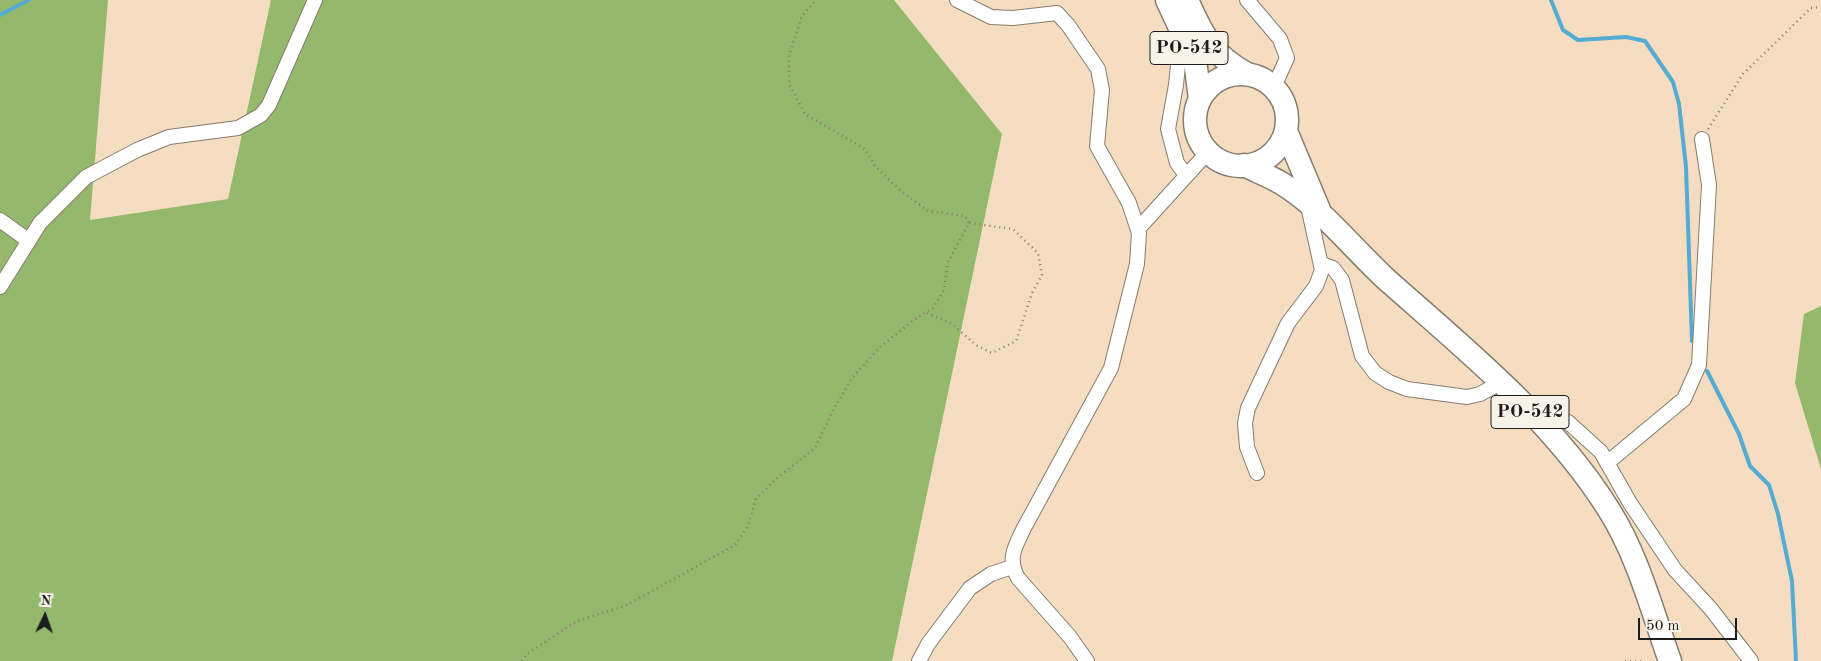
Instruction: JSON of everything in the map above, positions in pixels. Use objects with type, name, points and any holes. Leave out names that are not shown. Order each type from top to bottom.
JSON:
[{"type":"main road","name":"PO-542","points":[[1167,0],[1195,60],[1200,98]]},
{"type":"main road","name":"PO-542","points":[[1187,0],[1198,25],[1218,55],[1248,74]]},
{"type":"main road","name":"PO-542","points":[[1314,208],[1286,131],[1287,116],[1283,100],[1274,88],[1262,78],[1248,74],[1233,74],[1220,78],[1208,87],[1200,98],[1194,121],[1196,132],[1208,152],[1224,162],[1244,166],[1282,184],[1314,208],[1383,276],[1518,400],[1566,449],[1610,511],[1632,553],[1670,661]]},
{"type":"main road","points":[[1244,166],[1262,160],[1277,148],[1286,131]]},
{"type":"street","points":[[0,287],[40,223],[86,177],[102,167],[169,137],[238,128],[261,115],[269,105],[315,0]]},
{"type":"street","points":[[957,0],[991,17],[1013,18],[1057,13],[1068,25],[1098,69],[1102,90],[1097,146],[1129,203],[1138,228],[1136,264],[1111,368],[1024,528],[1014,550],[1012,567],[1018,578],[1070,637],[1086,661]]},
{"type":"street","points":[[1247,0],[1280,38],[1287,58],[1274,88]]},
{"type":"street","points":[[1181,32],[1176,84],[1168,129],[1177,163],[1186,176]]},
{"type":"street","points":[[1607,463],[1684,399],[1699,365],[1709,185],[1702,139]]},
{"type":"street","points":[[1138,228],[1208,152]]},
{"type":"street","points":[[1257,473],[1246,447],[1245,424],[1248,408],[1288,323],[1321,278],[1322,264],[1314,208]]},
{"type":"street","points":[[0,220],[29,241]]},
{"type":"street","points":[[1322,264],[1333,268],[1342,280],[1362,356],[1375,373],[1389,382],[1407,389],[1466,397],[1480,394],[1500,383]]},
{"type":"street","points":[[1518,400],[1568,422],[1601,452],[1630,503],[1675,570],[1711,609],[1751,661]]},
{"type":"street","points":[[920,661],[928,644],[970,588],[991,574],[1012,567]]},
{"type":"path","points":[[816,0],[802,16],[788,55],[789,84],[805,114],[865,149],[875,166],[901,192],[928,210],[965,216],[969,223]]},
{"type":"path","points":[[1702,139],[1743,74],[1811,8],[1821,7]]},
{"type":"path","points":[[522,661],[527,654],[577,621],[625,606],[735,545],[748,526],[756,499],[815,448],[836,405],[852,378],[879,348],[915,319],[927,313],[944,290],[948,262],[969,223]]},
{"type":"path","points":[[927,313],[952,324],[976,345],[992,353],[1016,341],[1028,302],[1042,275],[1038,253],[1013,229],[969,223]]},
{"type":"path","points":[[1626,661],[1642,661]]},
{"type":"green space","points":[[0,0],[108,0],[90,220],[228,199],[271,0],[894,0],[1002,134],[892,661],[0,661]]},
{"type":"green space","points":[[1821,306],[1821,469],[1795,383],[1804,314]]},
{"type":"waterway","points":[[0,15],[29,0]]},
{"type":"waterway","points":[[1551,0],[1563,30],[1578,40],[1626,37],[1645,41],[1673,82],[1679,104],[1686,167],[1692,341]]},
{"type":"waterway","points":[[1707,371],[1739,434],[1750,466],[1769,485],[1778,514],[1792,581],[1796,661]]}]
